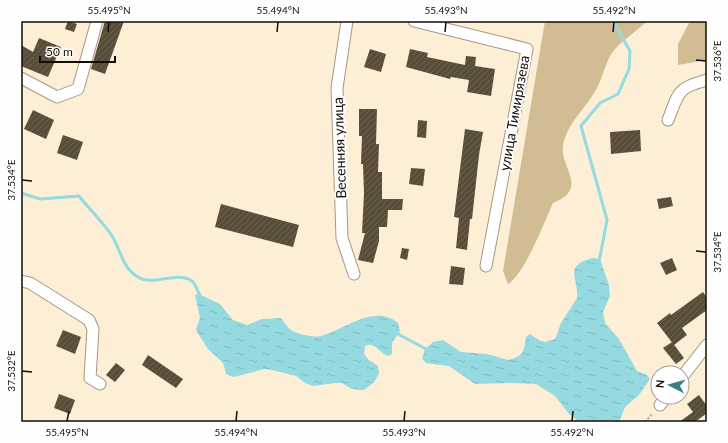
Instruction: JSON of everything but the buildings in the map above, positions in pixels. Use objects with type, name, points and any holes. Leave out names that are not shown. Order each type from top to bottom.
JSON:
[{"type":"street","points":[[21,78],[57,98],[78,89],[97,21]]},
{"type":"street","name":"Весенняя улица","points":[[347,21],[337,88],[342,238],[354,274]]},
{"type":"street","name":"улица Тимирязева","points":[[414,21],[527,49],[486,266]]},
{"type":"street","points":[[668,120],[680,91],[693,84],[707,80]]},
{"type":"street","points":[[21,280],[30,283],[89,320],[93,329],[90,378],[100,384]]},
{"type":"street","points":[[690,367],[707,345]]},
{"type":"shaded area","points":[[545,21],[647,21],[622,42],[612,53],[593,96],[568,130],[563,146],[563,154],[570,177],[570,191],[564,197],[553,203],[521,270],[508,284],[503,271]]},
{"type":"shaded area","points":[[690,21],[707,21],[707,60],[678,65],[678,44]]},
{"type":"water","points":[[592,258],[600,259],[609,285],[610,296],[603,312],[605,323],[619,339],[637,371],[647,375],[650,379],[639,395],[625,407],[619,422],[579,422],[569,414],[555,396],[536,384],[475,384],[449,366],[426,363],[422,359],[425,349],[433,342],[443,340],[461,352],[487,354],[508,360],[520,355],[525,346],[526,337],[530,334],[545,342],[555,339],[561,323],[577,298],[574,274],[577,265]]},
{"type":"water","points":[[199,294],[220,304],[233,320],[247,325],[262,319],[281,318],[291,330],[306,335],[321,336],[360,320],[380,316],[389,318],[398,323],[400,331],[392,343],[392,354],[388,356],[372,345],[365,346],[364,354],[369,360],[378,366],[379,374],[374,382],[364,390],[352,389],[342,383],[313,386],[305,383],[296,376],[264,369],[234,377],[226,374],[223,363],[208,349],[197,332],[196,329],[200,318],[195,295]]},
{"type":"waterway","points":[[599,262],[607,220],[581,126],[600,103],[618,94],[629,69],[630,51],[614,23],[616,21]]},
{"type":"waterway","points":[[21,193],[40,199],[79,196],[115,241],[128,269],[144,280],[179,277],[186,278],[193,282],[201,297]]},
{"type":"waterway","points":[[396,333],[428,350]]}]
